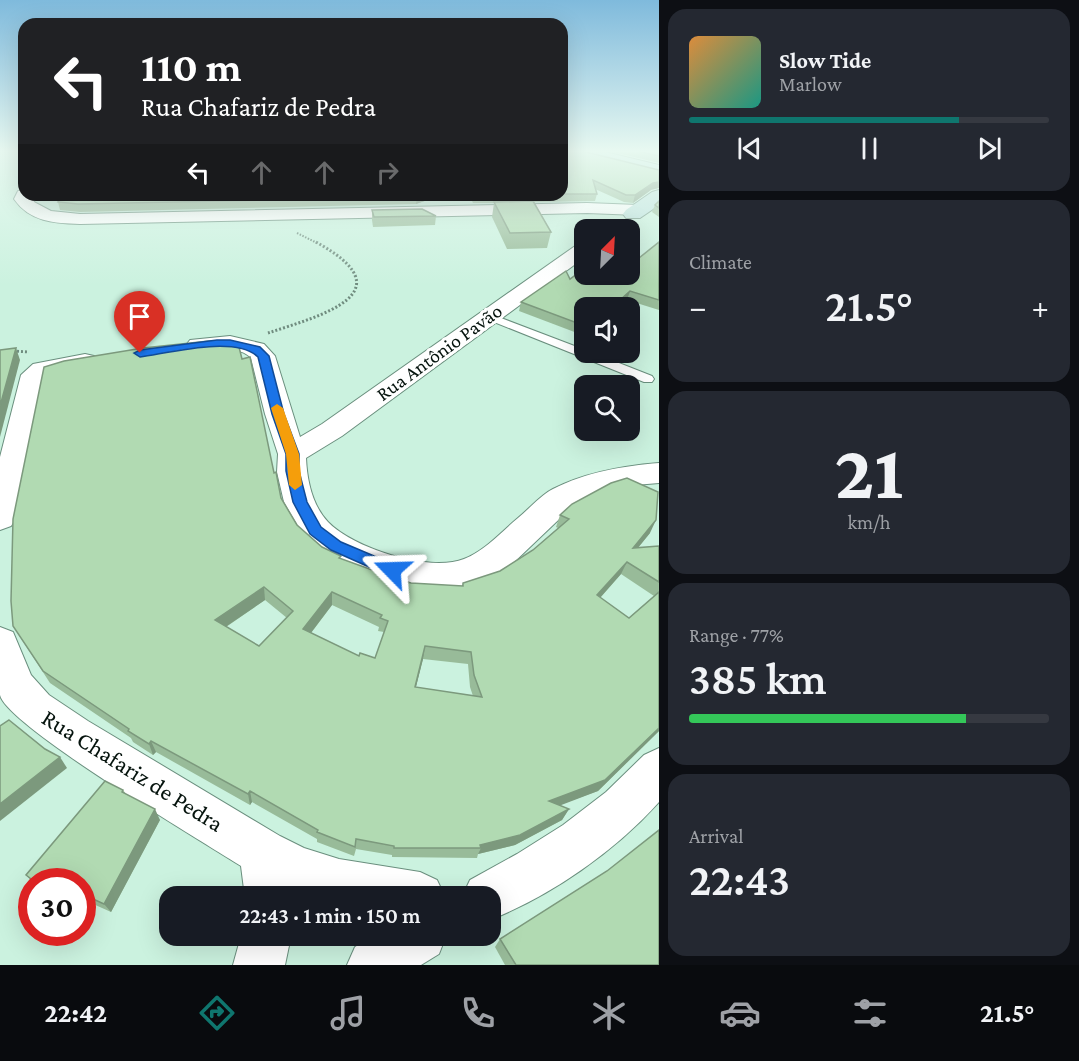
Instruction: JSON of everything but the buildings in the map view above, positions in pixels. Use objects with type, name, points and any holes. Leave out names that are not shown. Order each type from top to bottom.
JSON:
[{"type":"street","points":[[630,216],[659,195]]},
{"type":"street","points":[[25,201],[33,211],[63,218],[245,215],[278,206],[426,211],[587,208],[659,221]]},
{"type":"street","points":[[426,211],[445,201]]},
{"type":"street","name":"Rua Antônio Pavão","points":[[292,454],[332,430],[574,256]]},
{"type":"street","points":[[169,349],[230,343],[256,349],[263,356],[278,414],[292,454],[292,471],[300,502],[316,530],[336,546],[392,570],[438,578],[468,573],[498,557],[563,497],[620,476],[659,473]]},
{"type":"street","points":[[0,518],[34,375],[42,369],[54,366],[112,357]]},
{"type":"street","name":"Rua Chafariz de Pedra","points":[[0,643],[15,686],[35,708],[267,875],[291,869],[332,883],[351,886]]},
{"type":"street","points":[[501,890],[524,878],[602,825],[640,792],[659,770]]},
{"type":"street","points":[[259,965],[264,946]]},
{"type":"street","points":[[374,965],[405,946]]},
{"type":"lane","points":[[488,316],[648,379]]},
{"type":"path","points":[[256,349],[263,335],[337,307],[350,299],[357,281],[354,274],[338,256],[320,244],[287,228],[278,206]]},
{"type":"slow traffic","points":[[277,408],[292,454],[295,485]]},
{"type":"route","points":[[140,353],[217,343],[246,345],[256,349],[263,356],[278,414],[292,454],[292,471],[300,502],[316,530],[336,546],[392,570]]}]
